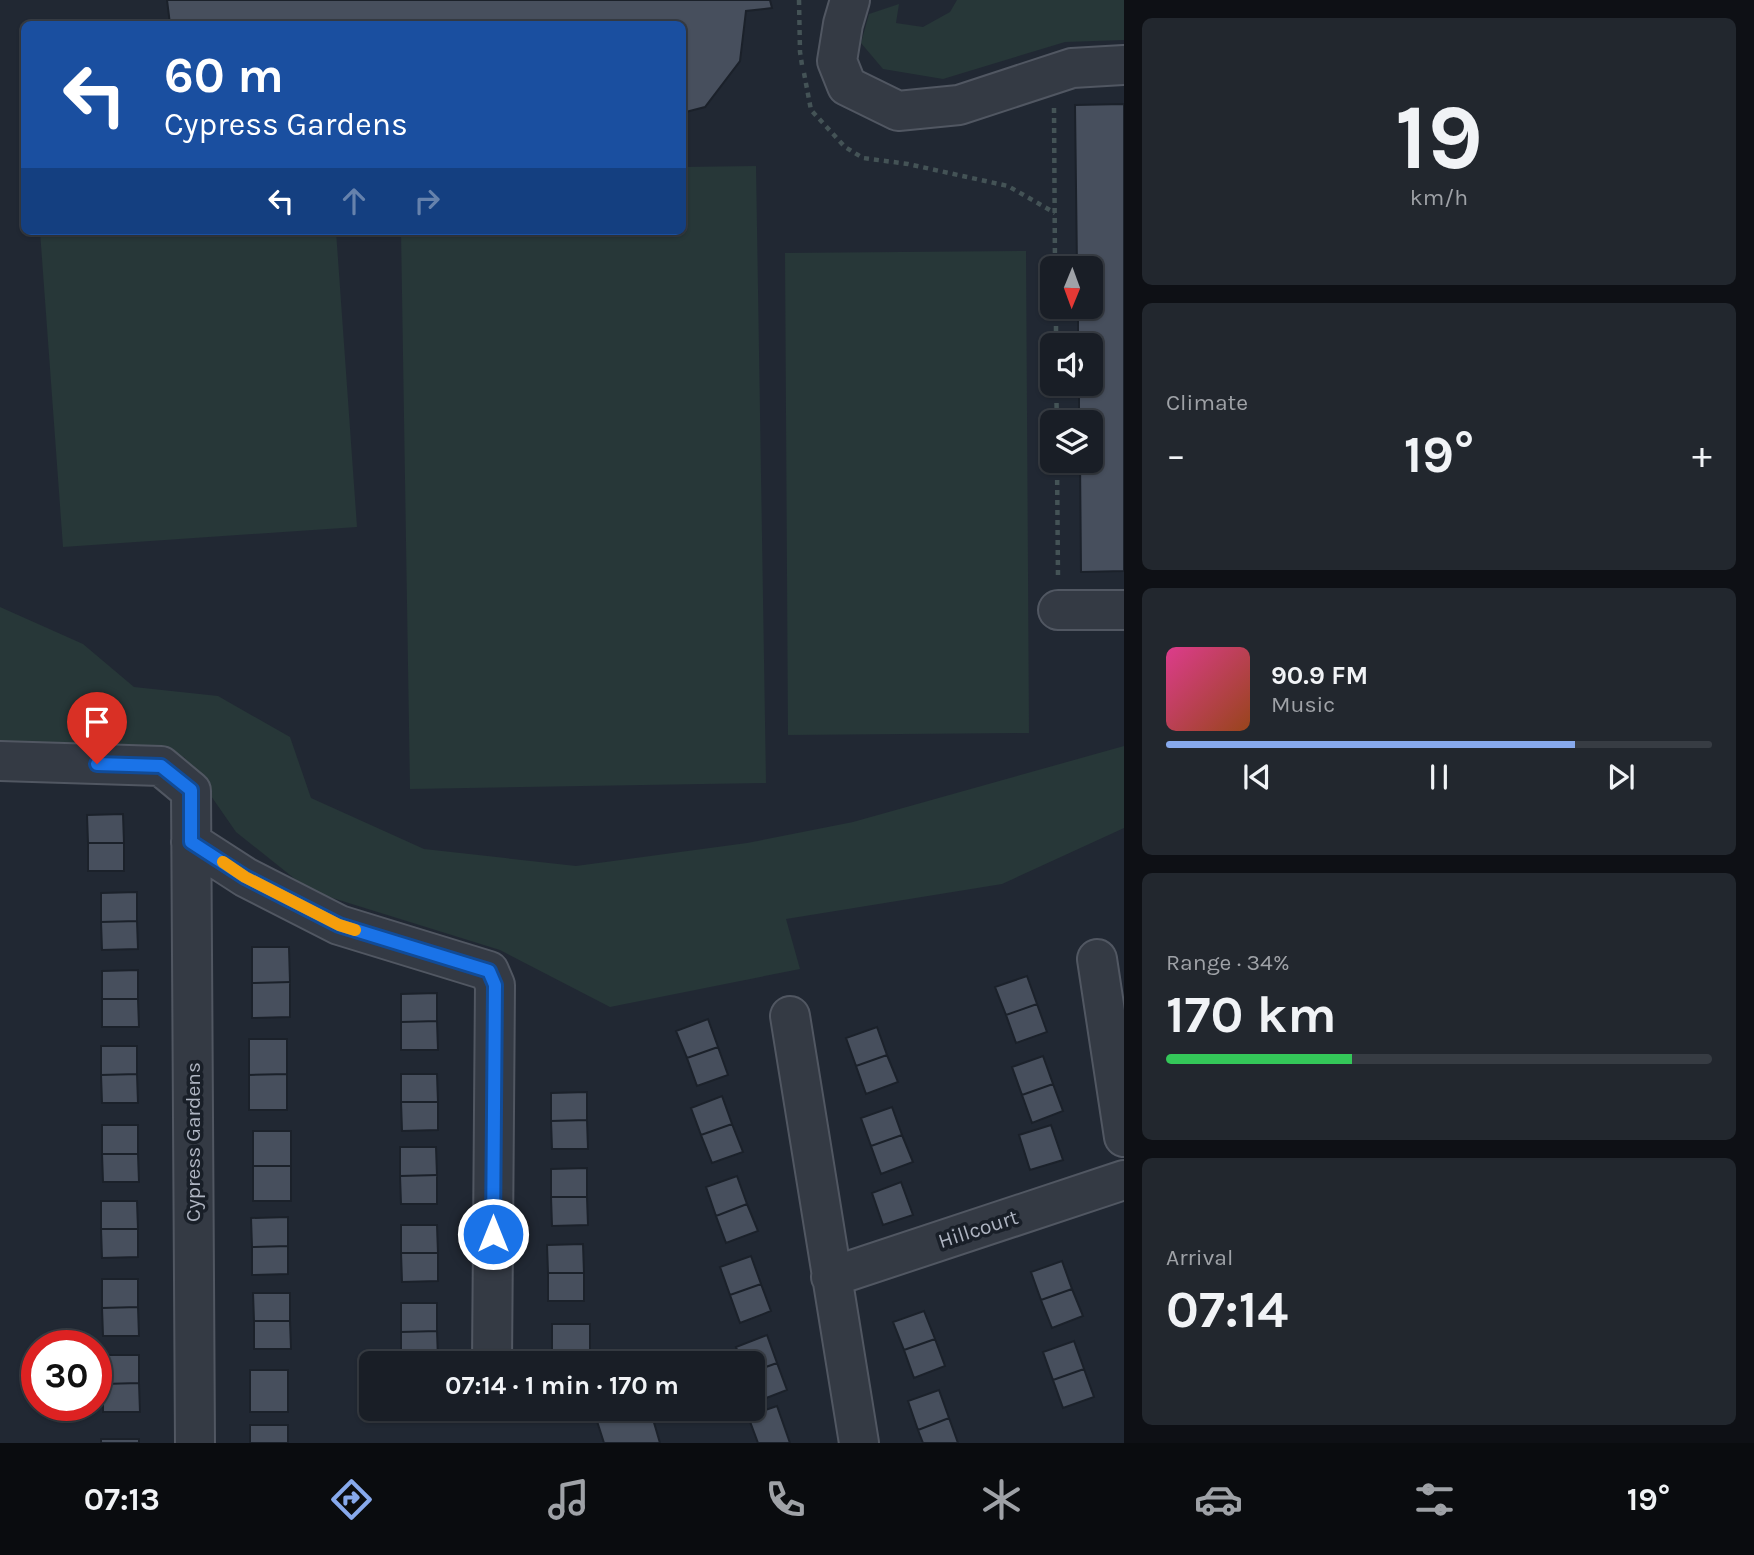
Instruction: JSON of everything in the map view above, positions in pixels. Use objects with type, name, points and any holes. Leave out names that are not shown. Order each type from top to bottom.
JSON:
[{"type":"street","points":[[850,0],[837,61],[847,86],[898,111],[959,106],[1072,68],[1124,65]]},
{"type":"street","points":[[1058,610],[1124,610]]},
{"type":"street","name":"Cypress Gardens","points":[[0,761],[161,766],[191,790],[195,1443]]},
{"type":"street","points":[[191,842],[245,877],[339,925],[489,971],[495,985],[492,1351]]},
{"type":"street","points":[[1097,959],[1124,1136]]},
{"type":"street","points":[[790,1016],[859,1443]]},
{"type":"street","name":"Hillcourt","points":[[831,1278],[1124,1180]]},
{"type":"path","points":[[1054,104],[1055,256]]},
{"type":"path","points":[[1057,473],[1058,610]]},
{"type":"shaded area","points":[[957,0],[1124,0],[1124,40],[1065,42],[943,79],[883,69],[861,43],[869,14],[899,4],[896,23],[923,27],[950,12]]},
{"type":"shaded area","points":[[756,166],[766,783],[410,789],[401,235],[686,235],[686,167]]},
{"type":"shaded area","points":[[40,235],[336,235],[357,527],[63,547]]},
{"type":"shaded area","points":[[1026,251],[1029,733],[788,735],[785,253]]},
{"type":"shaded area","points":[[0,607],[83,644],[134,687],[218,696],[290,737],[311,798],[424,849],[576,866],[747,843],[853,822],[1124,746],[1124,828],[1002,884],[786,919],[800,969],[610,1007],[500,950],[310,891],[236,832],[184,757],[0,749]]},
{"type":"building","points":[[167,0],[770,0],[772,8],[746,11],[740,61],[705,107],[686,112],[686,21],[170,21]]},
{"type":"building","points":[[1124,104],[1124,571],[1081,572],[1080,473],[1103,473],[1103,410],[1079,410],[1079,396],[1103,396],[1103,333],[1078,333],[1078,319],[1103,319],[1103,256],[1077,256],[1075,105]]},
{"type":"building","points":[[123,814],[124,843],[88,843],[87,815]]},
{"type":"building","points":[[88,843],[124,843],[124,871],[88,871]]},
{"type":"building","points":[[137,892],[137,921],[101,922],[101,893]]},
{"type":"building","points":[[137,921],[138,949],[102,950],[101,922]]},
{"type":"building","points":[[252,947],[289,947],[290,982],[252,983]]},
{"type":"building","points":[[138,970],[138,999],[102,999],[102,971]]},
{"type":"building","points":[[1027,976],[1037,1004],[1006,1015],[995,987]]},
{"type":"building","points":[[290,982],[290,1017],[252,1018],[252,983]]},
{"type":"building","points":[[437,993],[437,1021],[401,1022],[401,994]]},
{"type":"building","points":[[102,999],[138,999],[139,1027],[102,1027]]},
{"type":"building","points":[[1037,1004],[1047,1032],[1016,1043],[1006,1015]]},
{"type":"building","points":[[708,1019],[718,1047],[687,1058],[676,1031]]},
{"type":"building","points":[[437,1021],[438,1050],[401,1050],[401,1022]]},
{"type":"building","points":[[877,1027],[887,1055],[856,1066],[846,1038]]},
{"type":"building","points":[[249,1039],[287,1039],[287,1074],[249,1075]]},
{"type":"building","points":[[101,1046],[137,1046],[137,1074],[101,1075]]},
{"type":"building","points":[[718,1047],[728,1075],[697,1086],[687,1058]]},
{"type":"building","points":[[887,1055],[898,1082],[866,1094],[856,1066]]},
{"type":"building","points":[[1043,1056],[1053,1084],[1022,1095],[1012,1067]]},
{"type":"building","points":[[137,1074],[138,1103],[102,1103],[101,1075]]},
{"type":"building","points":[[287,1074],[287,1110],[249,1110],[249,1075]]},
{"type":"building","points":[[401,1074],[437,1074],[438,1102],[401,1102]]},
{"type":"building","points":[[1053,1084],[1063,1111],[1032,1123],[1022,1095]]},
{"type":"building","points":[[587,1092],[587,1120],[551,1121],[551,1093]]},
{"type":"building","points":[[722,1096],[732,1124],[701,1135],[691,1108]]},
{"type":"building","points":[[401,1102],[438,1102],[438,1130],[402,1131]]},
{"type":"building","points":[[892,1107],[902,1135],[871,1146],[861,1118]]},
{"type":"building","points":[[587,1120],[588,1149],[552,1149],[551,1121]]},
{"type":"building","points":[[732,1124],[743,1152],[712,1163],[701,1135]]},
{"type":"building","points":[[102,1125],[138,1125],[138,1154],[102,1154]]},
{"type":"building","points":[[1051,1125],[1063,1160],[1030,1170],[1019,1135]]},
{"type":"building","points":[[253,1131],[291,1131],[291,1166],[253,1166]]},
{"type":"building","points":[[902,1135],[913,1162],[881,1174],[871,1146]]},
{"type":"building","points":[[400,1147],[436,1147],[437,1175],[400,1176]]},
{"type":"building","points":[[102,1154],[138,1154],[139,1182],[103,1182]]},
{"type":"building","points":[[253,1166],[291,1166],[291,1201],[253,1201]]},
{"type":"building","points":[[587,1168],[587,1197],[551,1197],[551,1169]]},
{"type":"building","points":[[437,1175],[437,1204],[401,1204],[400,1176]]},
{"type":"building","points":[[737,1176],[747,1204],[716,1216],[706,1187]]},
{"type":"building","points":[[901,1182],[913,1215],[883,1225],[872,1193]]},
{"type":"building","points":[[551,1197],[587,1197],[588,1225],[552,1226]]},
{"type":"building","points":[[101,1201],[137,1201],[138,1229],[101,1229]]},
{"type":"building","points":[[747,1204],[758,1231],[726,1243],[716,1216]]},
{"type":"building","points":[[288,1217],[288,1246],[252,1247],[251,1218]]},
{"type":"building","points":[[401,1225],[437,1225],[438,1253],[401,1253]]},
{"type":"building","points":[[101,1229],[138,1229],[138,1257],[102,1258]]},
{"type":"building","points":[[583,1244],[584,1273],[548,1273],[547,1245]]},
{"type":"building","points":[[288,1246],[288,1274],[252,1275],[252,1247]]},
{"type":"building","points":[[401,1253],[438,1253],[438,1281],[402,1282]]},
{"type":"building","points":[[751,1256],[761,1284],[730,1295],[720,1267]]},
{"type":"building","points":[[1062,1261],[1072,1289],[1041,1300],[1031,1272]]},
{"type":"building","points":[[548,1273],[584,1273],[584,1301],[548,1301]]},
{"type":"building","points":[[102,1279],[138,1279],[138,1307],[102,1308]]},
{"type":"building","points":[[761,1284],[771,1311],[740,1323],[730,1295]]},
{"type":"building","points":[[1072,1289],[1083,1316],[1052,1328],[1041,1300]]},
{"type":"building","points":[[253,1293],[290,1293],[290,1321],[254,1321]]},
{"type":"building","points":[[401,1303],[437,1303],[437,1331],[401,1332]]},
{"type":"building","points":[[138,1307],[139,1336],[112,1336],[112,1330],[103,1330],[102,1308]]},
{"type":"building","points":[[924,1311],[935,1339],[904,1350],[893,1322]]},
{"type":"building","points":[[254,1321],[290,1321],[291,1349],[254,1349]]},
{"type":"building","points":[[552,1324],[590,1324],[590,1351],[552,1351]]},
{"type":"building","points":[[437,1331],[438,1351],[401,1351],[401,1332]]},
{"type":"building","points":[[767,1335],[777,1363],[765,1367],[765,1351],[738,1351],[736,1347]]},
{"type":"building","points":[[935,1339],[945,1366],[914,1378],[904,1350]]},
{"type":"building","points":[[1074,1341],[1084,1369],[1053,1380],[1043,1352]]},
{"type":"building","points":[[112,1355],[139,1355],[139,1383],[112,1384]]},
{"type":"building","points":[[777,1363],[787,1390],[765,1399],[765,1367]]},
{"type":"building","points":[[1084,1369],[1094,1397],[1063,1408],[1053,1380]]},
{"type":"building","points":[[250,1370],[288,1370],[288,1412],[250,1412]]},
{"type":"building","points":[[139,1383],[140,1412],[112,1412],[112,1384]]},
{"type":"building","points":[[939,1390],[949,1418],[918,1430],[908,1401]]},
{"type":"building","points":[[777,1406],[790,1443],[758,1443],[750,1421],[765,1421],[765,1410]]},
{"type":"building","points":[[949,1418],[958,1443],[923,1443],[918,1430]]},
{"type":"building","points":[[597,1421],[654,1421],[660,1443],[604,1443]]},
{"type":"building","points":[[250,1425],[288,1425],[288,1443],[250,1443]]},
{"type":"building","points":[[101,1439],[139,1439],[139,1443],[101,1443]]},
{"type":"slow traffic","points":[[223,862],[245,877],[339,925],[355,930]]},
{"type":"route","points":[[97,764],[161,766],[191,790],[191,842],[245,877],[339,925],[489,971],[495,985],[493,1234]]}]
